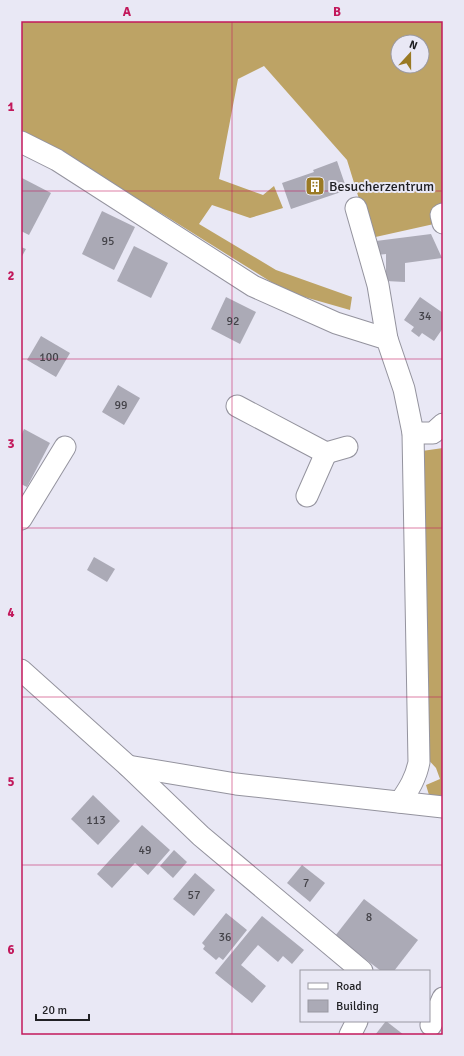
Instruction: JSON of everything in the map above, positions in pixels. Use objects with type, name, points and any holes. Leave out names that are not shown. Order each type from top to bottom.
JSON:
[{"type":"street","points":[[21,142],[57,160],[253,286],[336,323],[387,339]]},
{"type":"street","points":[[356,208],[378,285],[387,339],[404,389],[413,433],[419,762],[412,786],[400,802]]},
{"type":"street","points":[[443,214],[441,215],[443,223]]},
{"type":"street","points":[[237,406],[326,453],[347,447]]},
{"type":"street","points":[[413,433],[433,433],[443,424]]},
{"type":"street","points":[[21,519],[65,447]]},
{"type":"street","points":[[307,496],[326,453]]},
{"type":"street","points":[[21,670],[128,766],[201,836],[361,970]]},
{"type":"street","points":[[128,766],[236,784],[346,798],[443,807]]},
{"type":"street","points":[[434,1026],[443,998]]},
{"type":"street","points":[[350,1035],[356,1022]]},
{"type":"shaded area","points":[[21,21],[443,21],[443,222],[371,238],[347,160],[264,66],[238,79],[219,179],[263,195],[274,186],[283,208],[250,218],[212,205],[199,224],[276,270],[352,297],[350,310],[287,292],[164,215],[21,130]]},
{"type":"shaded area","points":[[443,448],[443,796],[429,795],[426,785],[440,779],[436,768],[425,756],[422,451]]},
{"type":"building","name":"Besucherzentrum","points":[[337,161],[347,190],[291,209],[282,183],[314,172],[313,170]]},
{"type":"building","points":[[22,178],[51,193],[29,235],[21,231]]},
{"type":"building","points":[[102,211],[135,227],[114,270],[82,254]]},
{"type":"building","points":[[431,234],[442,258],[405,263],[405,282],[386,281],[386,254],[377,255],[376,241]]},
{"type":"building","points":[[134,246],[168,263],[151,298],[117,281]]},
{"type":"building","points":[[21,247],[26,249],[21,258]]},
{"type":"building","points":[[226,297],[256,312],[240,344],[211,329]]},
{"type":"building","points":[[420,297],[443,313],[443,328],[434,341],[422,333],[419,337],[411,331],[414,327],[404,320]]},
{"type":"building","points":[[41,336],[70,353],[56,377],[27,360]]},
{"type":"building","points":[[118,385],[140,398],[124,425],[102,412]]},
{"type":"building","points":[[24,429],[50,443],[27,487],[21,484],[21,436]]},
{"type":"building","points":[[94,557],[115,569],[107,582],[87,570]]},
{"type":"building","points":[[93,795],[120,821],[98,845],[71,819]]},
{"type":"building","points":[[142,825],[170,850],[148,875],[135,863],[112,888],[97,874]]},
{"type":"building","points":[[174,850],[187,862],[173,878],[160,866]]},
{"type":"building","points":[[302,865],[325,883],[310,902],[287,883]]},
{"type":"building","points":[[195,873],[215,890],[194,916],[173,899]]},
{"type":"building","points":[[364,899],[418,940],[395,970],[380,970],[335,936]]},
{"type":"building","points":[[226,913],[247,930],[223,960],[219,957],[216,960],[203,949],[205,946],[202,943]]},
{"type":"building","points":[[262,916],[304,950],[292,964],[283,956],[278,962],[258,945],[241,965],[266,986],[252,1003],[215,973]]},
{"type":"building","points":[[385,1022],[387,1022],[404,1035],[375,1035]]},
{"type":"place","name":"Besucherzentrum","points":[[315,186]]}]
